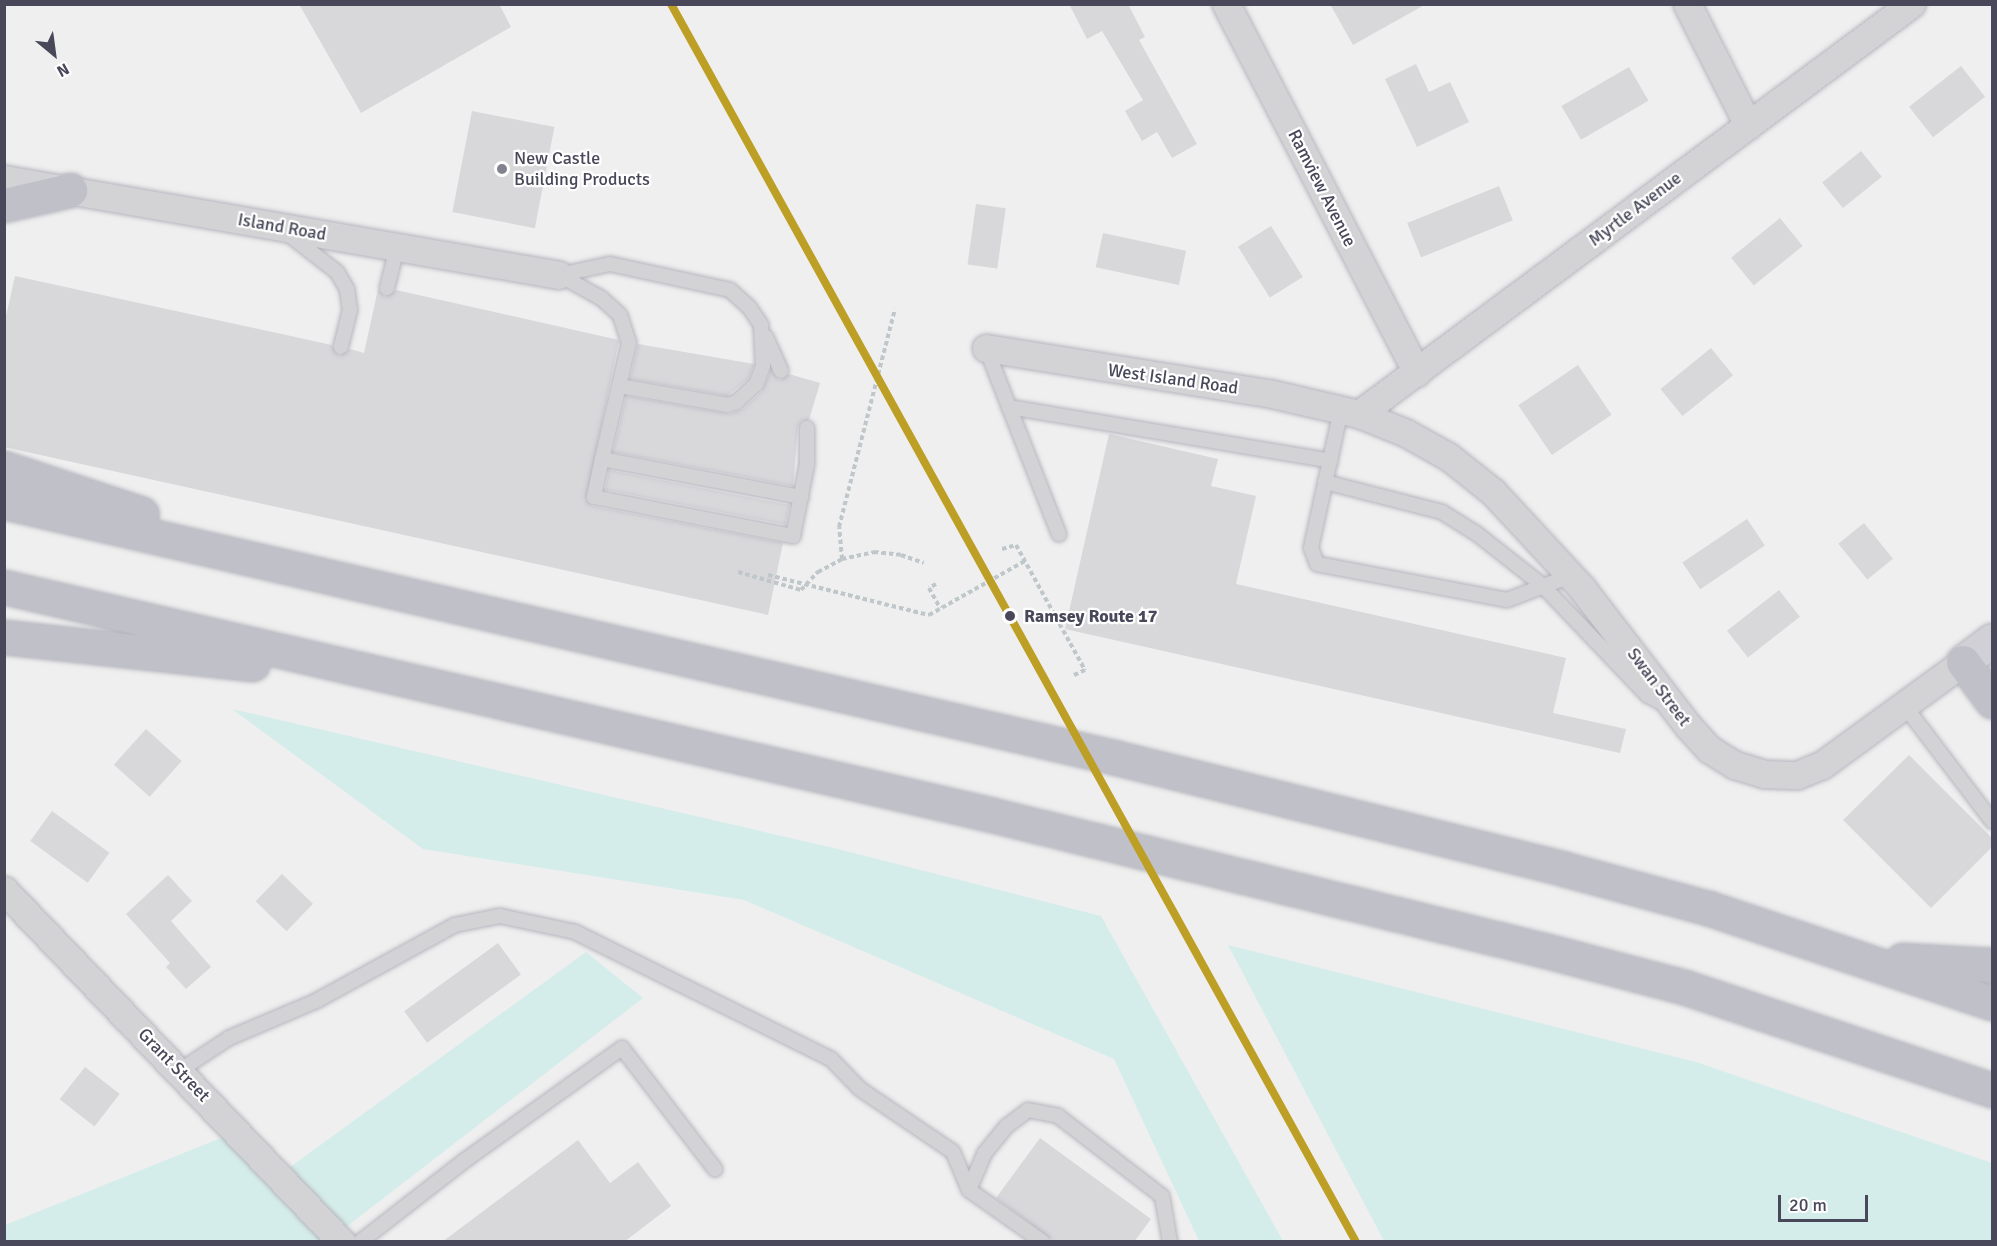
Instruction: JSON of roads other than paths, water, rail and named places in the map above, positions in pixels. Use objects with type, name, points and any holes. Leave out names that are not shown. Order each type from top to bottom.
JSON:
[{"type":"highway","points":[[4,205],[70,190]]},
{"type":"highway","points":[[4,468],[334,579]]},
{"type":"highway","points":[[4,502],[1117,758],[1597,878],[1708,908],[1992,1003]]},
{"type":"highway","points":[[4,587],[1181,861],[1684,987],[1992,1090]]},
{"type":"highway","points":[[4,637],[425,684]]},
{"type":"highway","points":[[1963,662],[1992,701]]},
{"type":"highway","points":[[1855,957],[1992,965]]},
{"type":"street","name":"Ramview Avenue","points":[[1227,4],[1417,372]]},
{"type":"street","points":[[1687,4],[1748,125]]},
{"type":"street","name":"Myrtle Avenue","points":[[1350,412],[1417,372],[1911,4]]},
{"type":"street","name":"Island Road","points":[[4,179],[558,275]]},
{"type":"street","name":"West Island Road","points":[[986,348],[1268,393],[1350,412]]},
{"type":"street","name":"Swan Street","points":[[1350,412],[1406,433],[1449,457],[1493,492],[1570,576],[1710,749],[1735,765],[1764,774],[1797,775],[1822,765],[1992,640]]},
{"type":"street","name":"Grant Street","points":[[4,890],[342,1242]]},
{"type":"lane","points":[[276,226],[337,272],[347,289],[350,310],[341,347]]},
{"type":"lane","points":[[387,288],[397,248]]},
{"type":"lane","points":[[558,275],[610,264],[730,290],[749,307],[761,325],[781,371]]},
{"type":"lane","points":[[558,275],[601,298],[620,315],[629,343],[594,497],[793,536],[807,464],[807,428]]},
{"type":"lane","points":[[620,386],[728,405],[737,402],[756,384],[764,366],[761,325]]},
{"type":"lane","points":[[986,348],[1059,534]]},
{"type":"lane","points":[[1009,406],[1330,461]]},
{"type":"lane","points":[[1350,412],[1330,461],[1325,482],[1311,548],[1317,564],[1508,600],[1570,576]]},
{"type":"lane","points":[[602,459],[801,497]]},
{"type":"lane","points":[[1325,482],[1442,512],[1476,532],[1542,586],[1647,695],[1675,708]]},
{"type":"lane","points":[[1904,705],[1992,821]]},
{"type":"lane","points":[[179,1071],[229,1038],[316,1001],[455,925],[500,916],[575,932],[831,1059],[860,1089],[952,1152],[969,1190],[1043,1242]]},
{"type":"lane","points":[[360,1242],[464,1161],[622,1048],[715,1169]]},
{"type":"lane","points":[[969,1190],[984,1154],[1007,1126],[1028,1110],[1058,1116],[1162,1196],[1170,1242]]},
{"type":"place","name":"New Castle Building Products","points":[[502,169]]},
{"type":"place","name":"Ramsey Route 17","points":[[1010,616]]}]
